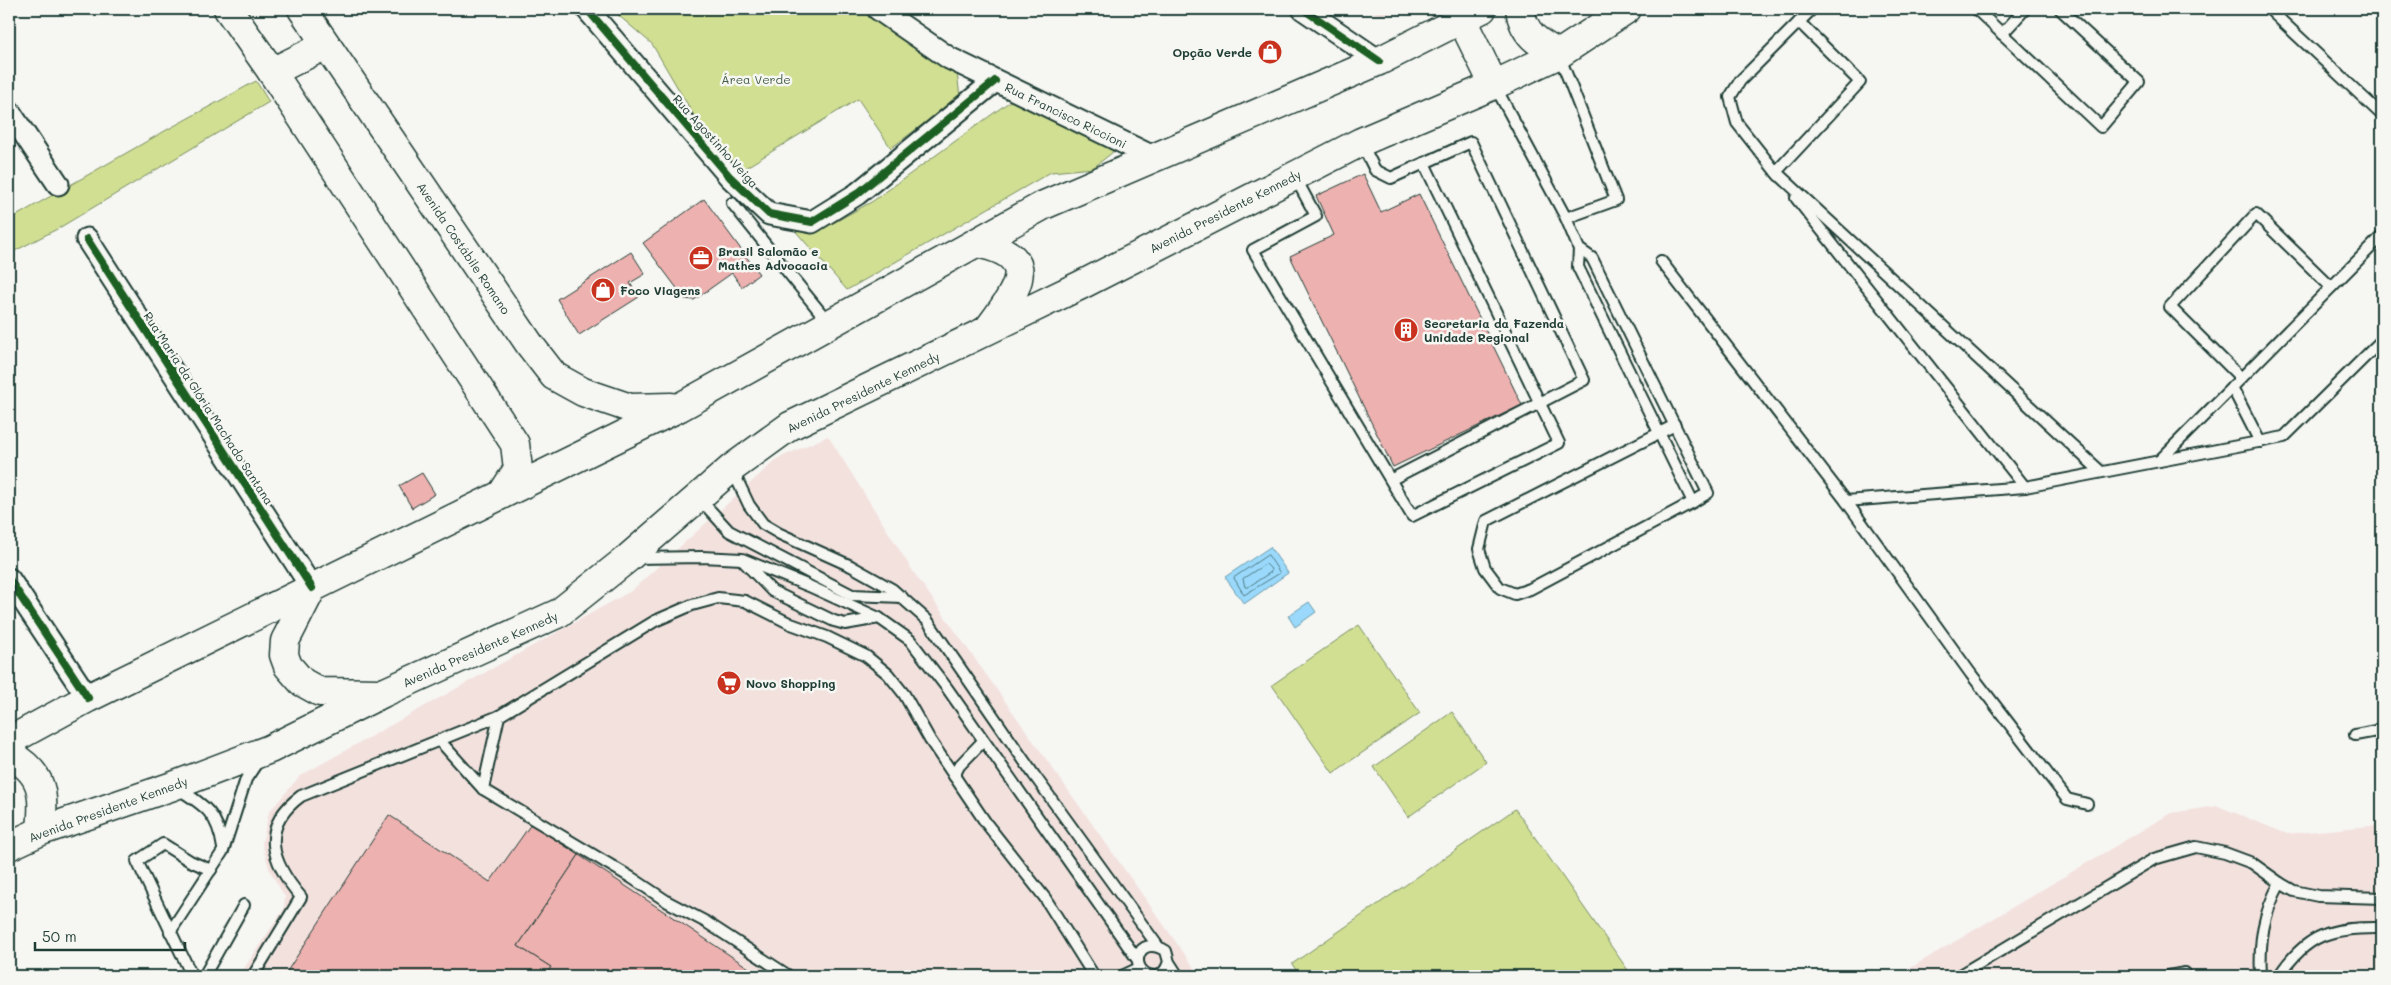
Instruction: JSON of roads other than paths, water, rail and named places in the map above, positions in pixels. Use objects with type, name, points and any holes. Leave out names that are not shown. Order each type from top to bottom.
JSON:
[{"type":"main road","points":[[228,9],[272,72],[515,444],[518,469],[502,494]]},
{"type":"main road","name":"Avenida Costábile Romano","points":[[302,9],[530,345],[554,376],[583,392],[630,408],[680,407]]},
{"type":"main road","points":[[1520,9],[1522,22],[1531,36],[1559,54]]},
{"type":"main road","name":"Avenida Presidente Kennedy","points":[[9,846],[41,831],[173,786],[270,749],[383,693],[560,614],[732,468],[790,426],[985,333],[1361,142],[1494,85],[1559,54],[1627,9]]},
{"type":"main road","points":[[9,741],[88,698],[680,407],[1044,205],[1379,61],[1472,14],[1494,85]]},
{"type":"main road","points":[[272,72],[326,45]]},
{"type":"main road","points":[[976,243],[994,246],[1017,263],[1020,272],[1012,297],[985,333]]},
{"type":"main road","points":[[312,588],[285,641],[284,655],[288,666],[302,682],[320,692],[383,693]]},
{"type":"main road","points":[[9,754],[24,762],[37,777],[44,797],[41,831]]},
{"type":"street","name":"Rua Agostinho Veiga","points":[[587,9],[730,177],[769,214],[812,222],[857,194],[995,81]]},
{"type":"street","name":"Rua Francisco Riccioni","points":[[878,9],[949,58],[1154,157]]},
{"type":"street","points":[[1303,9],[1379,61]]},
{"type":"street","points":[[9,111],[58,184]]},
{"type":"street","name":"Rua Maria da Glória Machado Santana","points":[[87,239],[312,588]]},
{"type":"street","points":[[9,579],[88,698]]},
{"type":"lane","points":[[1812,9],[1740,81],[1730,97],[1737,123],[2025,487]]},
{"type":"lane","points":[[1976,9],[2101,127],[2139,82],[2060,9]]},
{"type":"lane","points":[[2002,34],[2026,9]]},
{"type":"lane","points":[[2269,9],[2382,115]]},
{"type":"lane","points":[[1776,172],[1860,82],[1799,22]]},
{"type":"lane","points":[[1559,54],[1616,200],[1566,218]]},
{"type":"lane","points":[[1494,85],[1566,218],[1578,249],[1578,267],[1693,502]]},
{"type":"lane","points":[[1361,142],[1375,170],[1391,178],[1472,142],[1584,380],[1392,480]]},
{"type":"lane","points":[[1294,175],[1316,216],[1253,250],[1412,516],[1559,443],[1424,163]]},
{"type":"lane","points":[[1776,172],[2101,472]]},
{"type":"lane","points":[[732,203],[830,323]]},
{"type":"lane","points":[[2241,378],[2170,307],[2256,214],[2331,287]]},
{"type":"lane","points":[[2159,461],[2382,236]]},
{"type":"lane","points":[[1578,249],[1592,258],[1675,425],[1708,493],[1530,589],[1515,594],[1500,588],[1485,568],[1479,549],[1486,522],[1675,425]]},
{"type":"lane","points":[[1661,262],[1846,501],[1971,674],[2067,799],[2087,804]]},
{"type":"lane","points":[[1846,501],[2025,487],[2284,437],[2382,340]]},
{"type":"lane","points":[[2232,387],[2260,442]]},
{"type":"lane","points":[[732,468],[749,506],[763,524],[780,534],[850,566],[892,589],[927,620],[1034,775],[1157,945],[1166,951],[1169,962],[1178,976]]},
{"type":"lane","points":[[698,497],[729,531],[852,595],[902,597]]},
{"type":"lane","points":[[628,558],[702,557],[742,559],[809,586],[879,618],[910,640],[948,688],[1142,970],[1156,976],[1165,971],[1169,962]]},
{"type":"lane","points":[[742,559],[772,591],[834,620],[845,624],[879,618]]},
{"type":"lane","points":[[253,976],[301,897],[278,866],[272,843],[277,823],[287,806],[301,796],[499,716],[655,621],[692,605],[718,598],[752,604],[791,624],[827,637],[866,656],[888,674],[904,694],[930,740],[986,823],[1045,898],[1094,976]]},
{"type":"lane","points":[[483,789],[499,716]]},
{"type":"lane","points":[[2355,736],[2382,730]]},
{"type":"lane","points":[[954,776],[959,766],[983,740]]},
{"type":"lane","points":[[440,741],[483,789],[618,869],[668,902],[706,922],[789,976]]},
{"type":"lane","points":[[170,932],[224,851],[246,779],[257,762],[270,749]]},
{"type":"lane","points":[[173,786],[205,805],[221,830],[224,851]]},
{"type":"lane","points":[[192,976],[137,861],[163,844],[211,870]]},
{"type":"lane","points":[[1958,976],[2154,859],[2196,847],[2226,853],[2252,863],[2294,891],[2318,896],[2382,898]]},
{"type":"lane","points":[[2261,976],[2262,929],[2266,913],[2280,883]]},
{"type":"lane","points":[[204,976],[244,905]]},
{"type":"lane","points":[[2278,976],[2292,956],[2318,937],[2348,927],[2382,928]]},
{"type":"lane","points":[[1142,970],[1141,950],[1148,945],[1157,945]]},
{"type":"lane","points":[[1122,976],[1142,970]]},
{"type":"lane","points":[[2168,976],[2185,973],[2185,976]]},
{"type":"water","points":[[1270,547],[1288,573],[1244,604],[1225,577]]},
{"type":"water","points":[[1309,602],[1316,612],[1295,627],[1288,616]]},
{"type":"place","name":"Opção Verde","points":[[1270,52]]},
{"type":"place","name":"Brasil Salomão e Mathes Advocacia","points":[[701,258]]},
{"type":"place","name":"Foco Viagens","points":[[603,290]]},
{"type":"place","name":"Secretaria da Fazenda Unidade Regional","points":[[1406,330]]},
{"type":"place","name":"Novo Shopping","points":[[729,683]]},
{"type":"park label","name":"Área Verde","points":[[756,79]]}]
